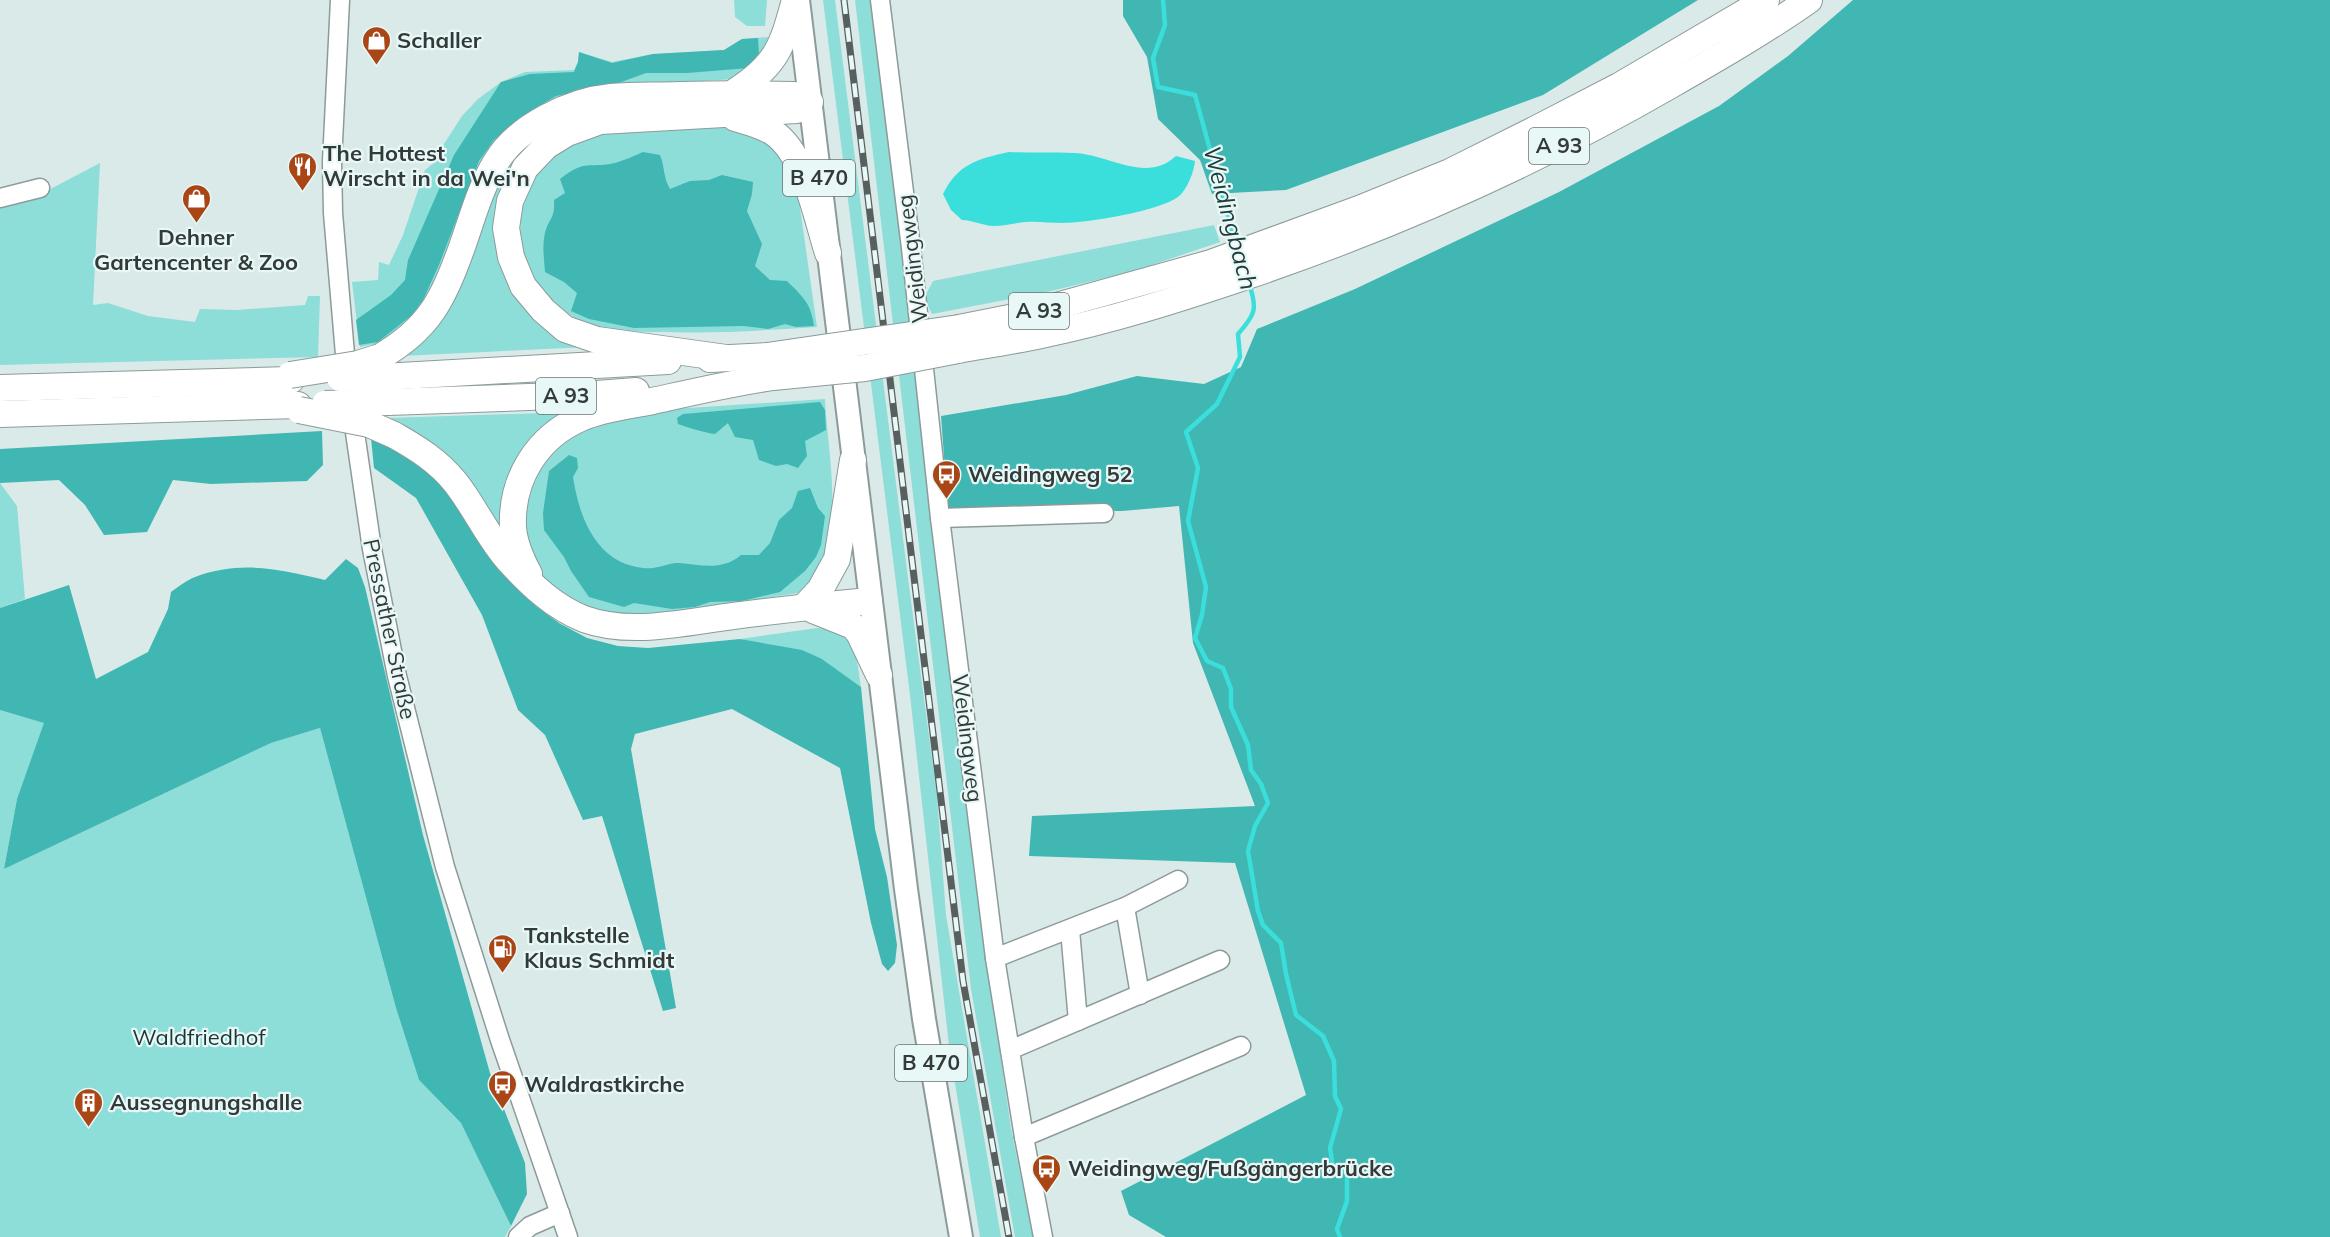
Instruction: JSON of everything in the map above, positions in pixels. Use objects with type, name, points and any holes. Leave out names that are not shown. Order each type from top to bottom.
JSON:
[{"type":"highway","points":[[727,104],[763,72],[776,56],[785,38],[797,0]]},
{"type":"highway","name":"A 93","points":[[1213,275],[1284,235],[1359,209],[1461,167],[1619,86],[1766,0]]},
{"type":"highway","name":"A 93","points":[[0,414],[291,407],[584,395],[743,381],[770,367],[958,339],[1024,315],[1213,275],[1292,261],[1415,213],[1562,145],[1634,107],[1809,0]]},
{"type":"highway","points":[[726,358],[597,340],[565,329],[543,310],[523,286],[511,257],[506,228],[510,201],[525,168],[546,146],[567,133],[600,121],[794,95],[810,102]]},
{"type":"highway","points":[[381,367],[429,317],[446,291],[482,191],[496,161],[537,122],[568,108],[609,97],[727,104],[775,134],[789,148],[800,165],[828,254]]},
{"type":"highway","name":"A 93","points":[[0,388],[247,381],[381,367],[726,358],[770,367]]},
{"type":"highway","points":[[538,591],[522,561],[513,528],[516,490],[528,461],[553,435],[581,418],[591,415],[743,381]]},
{"type":"highway","points":[[291,407],[369,424],[425,453],[454,482],[507,559],[538,591],[562,609],[586,619],[612,626],[655,626],[869,601]]},
{"type":"highway","points":[[804,607],[820,590],[837,559],[853,460]]},
{"type":"highway","points":[[804,607],[853,626],[859,633],[879,675]]},
{"type":"main road","points":[[797,0],[810,102]]},
{"type":"main road","name":"B 470","points":[[810,102],[869,601],[924,1019],[961,1237]]},
{"type":"street","name":"Pressather Straße","points":[[340,0],[332,162],[333,213],[349,393],[372,549],[397,676],[445,867],[500,1040],[568,1237]]},
{"type":"street","name":"Weidingweg","points":[[880,0],[911,248],[940,518],[995,958],[1024,1137],[1044,1237]]},
{"type":"street","points":[[0,198],[40,188]]},
{"type":"street","points":[[940,518],[1104,513]]},
{"type":"street","points":[[995,958],[1125,907],[1178,880]]},
{"type":"street","points":[[1125,907],[1140,994]]},
{"type":"street","points":[[1070,930],[1078,1021]]},
{"type":"street","points":[[1010,1050],[1220,960]]},
{"type":"street","points":[[1024,1137],[1241,1046]]},
{"type":"street","points":[[518,1237],[530,1226],[560,1213]]},
{"type":"green space","points":[[734,0],[767,0],[765,26],[747,26],[735,17]]},
{"type":"green space","points":[[823,0],[835,0],[937,796],[946,915],[1001,1237],[980,1237],[949,1046],[910,695]]},
{"type":"green space","points":[[855,0],[870,0],[938,540],[987,965],[1011,1128],[1033,1237],[1015,1237],[971,989]]},
{"type":"green space","points":[[769,37],[755,64],[735,79],[651,84],[560,98],[454,232],[425,302],[404,326],[379,343],[360,347],[352,282],[378,280],[379,262],[389,265],[403,235],[425,170],[435,162],[462,116],[478,99],[501,82],[525,72],[574,70],[579,52],[612,62],[653,54],[724,50],[742,39]]},
{"type":"green space","points":[[736,127],[767,138],[796,180],[817,327],[704,332],[618,330],[599,327],[571,315],[554,303],[541,288],[530,271],[523,252],[520,232],[521,211],[527,191],[541,164],[565,147],[597,134],[630,129]]},
{"type":"green space","points":[[555,130],[495,233],[588,347],[401,356],[503,170],[535,135]]},
{"type":"green space","points":[[100,163],[93,305],[108,303],[148,316],[195,322],[200,309],[236,310],[305,305],[308,296],[320,296],[318,357],[0,365],[0,203],[39,195]]},
{"type":"green space","points":[[1214,225],[1220,242],[1134,271],[1047,292],[932,314],[924,298],[933,281]]},
{"type":"green space","points":[[825,399],[832,475],[831,531],[825,556],[815,577],[798,593],[646,616],[612,614],[582,605],[558,591],[538,573],[521,527],[532,472],[580,426],[657,410]]},
{"type":"green space","points":[[576,412],[559,421],[505,539],[462,473],[435,445],[387,418]]},
{"type":"green space","points":[[0,483],[17,506],[25,599],[0,608]]},
{"type":"green space","points":[[817,628],[840,634],[847,640],[858,665],[861,687],[822,659],[740,639]]},
{"type":"green space","name":"Waldfriedhof","points":[[0,710],[45,723],[17,799],[4,869],[271,743],[320,728],[396,1008],[419,1080],[461,1123],[511,1226],[505,1237],[0,1237]]},
{"type":"shaded area","points":[[1123,0],[1698,0],[1543,95],[1286,190],[1212,194],[1200,160],[1158,119],[1147,57],[1123,16]]},
{"type":"shaded area","points":[[1853,0],[2330,0],[2330,1237],[1166,1237],[1129,1215],[1121,1191],[1306,1095],[1235,863],[1029,856],[1032,816],[1255,806],[1193,643],[1179,506],[1122,511],[948,510],[941,416],[1066,395],[1137,376],[1204,384],[1241,367],[1257,329],[1355,289],[1559,192],[1719,106],[1788,56]]},
{"type":"shaded area","points":[[758,38],[759,55],[749,68],[687,73],[646,73],[613,85],[556,96],[519,118],[494,140],[479,161],[423,300],[412,315],[378,342],[359,345],[356,320],[391,295],[405,280],[408,260],[454,155],[501,82],[530,74],[574,72],[579,52],[612,63],[653,54],[724,50],[742,39]]},
{"type":"shaded area","points":[[643,152],[660,155],[670,189],[690,181],[709,180],[722,175],[753,182],[747,211],[762,244],[755,266],[770,280],[787,281],[798,292],[808,306],[814,326],[796,327],[785,324],[768,329],[744,326],[634,328],[589,319],[571,311],[577,293],[564,282],[545,272],[543,247],[545,233],[553,215],[554,200],[565,193],[560,179],[582,166],[615,163]]},
{"type":"shaded area","points":[[1009,152],[1074,153],[1140,168],[1164,164],[1176,156],[1195,161],[1189,180],[1178,197],[1140,211],[1062,223],[1030,222],[994,226],[962,220],[951,210],[943,194],[949,184],[962,169],[970,164]]},
{"type":"shaded area","points":[[820,402],[825,410],[826,430],[805,441],[807,456],[798,468],[787,464],[776,466],[759,460],[753,440],[735,437],[728,423],[715,434],[678,424],[677,418],[683,414]]},
{"type":"shaded area","points":[[322,431],[323,465],[307,481],[211,484],[173,480],[147,532],[104,535],[85,505],[59,480],[0,483],[0,449]]},
{"type":"shaded area","points":[[371,438],[403,452],[436,476],[514,584],[537,607],[559,623],[587,638],[618,646],[648,648],[740,639],[802,650],[822,659],[861,687],[875,829],[887,877],[897,945],[895,963],[888,971],[882,964],[871,923],[840,768],[732,709],[635,734],[631,749],[676,1008],[663,1011],[602,816],[583,820],[545,735],[518,710],[482,615],[416,498],[374,468]]},
{"type":"shaded area","points":[[569,455],[577,458],[578,468],[573,477],[585,522],[602,548],[627,564],[643,568],[675,563],[712,566],[727,563],[741,555],[759,555],[770,543],[779,520],[792,508],[798,491],[810,488],[818,508],[825,516],[821,545],[816,557],[805,571],[780,592],[742,601],[710,602],[695,607],[672,609],[634,603],[624,607],[589,597],[544,530],[543,513],[549,471]]},
{"type":"shaded area","points":[[346,559],[358,568],[365,587],[423,835],[490,1073],[525,1163],[527,1194],[511,1226],[461,1123],[419,1080],[396,1008],[320,728],[271,743],[4,869],[17,799],[44,723],[0,710],[0,608],[69,585],[96,679],[148,652],[168,609],[171,592],[192,578],[228,569],[260,568],[292,572],[325,580]]},
{"type":"waterway","name":"Weidingbach","points":[[1163,0],[1165,25],[1153,58],[1158,87],[1195,95],[1236,245]]},
{"type":"waterway","name":"Weidingbach","points":[[1249,284],[1254,306],[1248,322],[1238,334],[1240,357],[1217,404],[1186,432],[1198,468],[1188,521],[1206,587],[1202,615],[1195,638],[1207,661],[1223,668],[1231,689],[1231,707],[1248,745],[1251,770],[1261,784],[1268,803],[1255,826],[1248,851],[1258,911],[1263,925],[1281,943],[1296,1015],[1323,1036],[1334,1061],[1335,1096],[1341,1109],[1330,1148],[1333,1167],[1347,1173],[1347,1201],[1337,1229],[1340,1237]]},
{"type":"railway","points":[[844,0],[963,981],[1009,1237]]},
{"type":"place","name":"Schaller","points":[[376,66]]},
{"type":"place","name":"The Hottest Wirscht in da Wei'n","points":[[302,192]]},
{"type":"place","name":"Dehner Gartencenter & Zoo","points":[[196,224]]},
{"type":"place","name":"Weidingweg 52","points":[[947,500]]},
{"type":"place","name":"Tankstelle Klaus Schmidt","points":[[503,974]]},
{"type":"place","name":"Waldrastkirche","points":[[503,1110]]},
{"type":"place","name":"Aussegnungshalle","points":[[89,1128]]},
{"type":"place","name":"Weidingweg/Fußgängerbrücke","points":[[1047,1194]]}]
